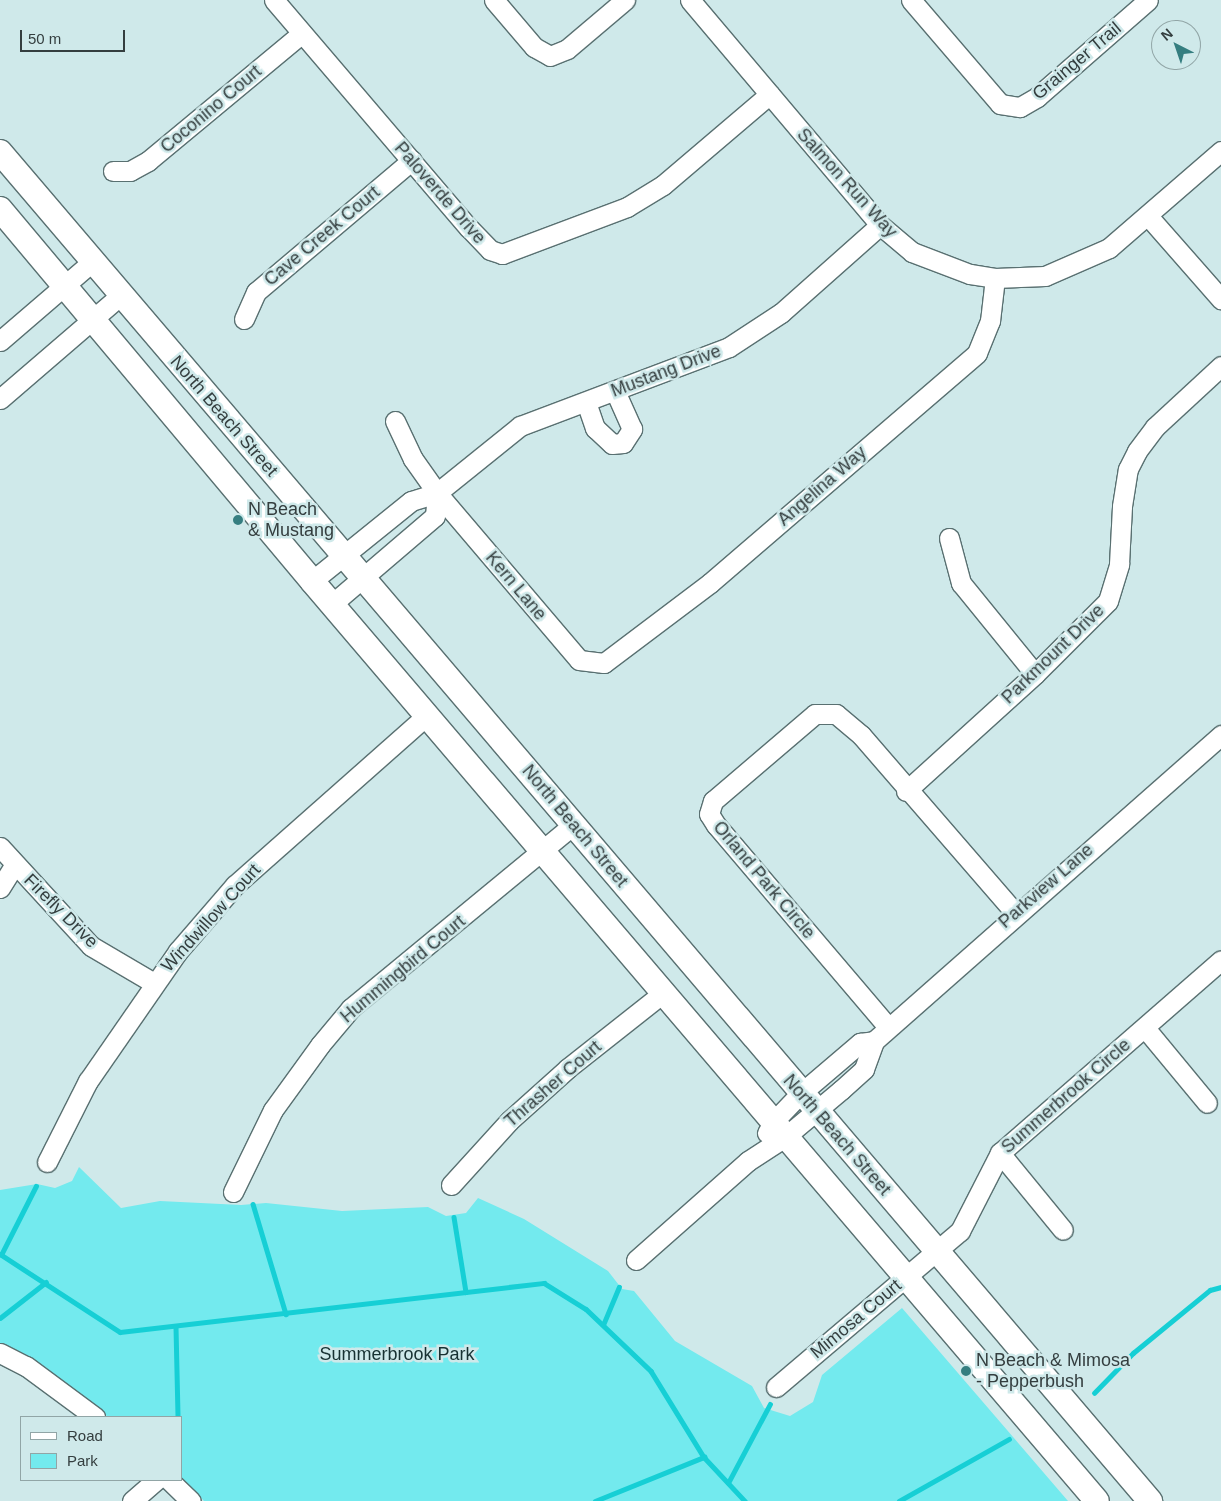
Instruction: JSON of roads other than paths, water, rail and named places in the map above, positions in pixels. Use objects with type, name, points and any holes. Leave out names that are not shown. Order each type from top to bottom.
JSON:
[{"type":"main road","name":"North Beach Street","points":[[0,152],[120,295],[574,824],[800,1094],[1150,1501]]},
{"type":"main road","name":"North Beach Street","points":[[0,209],[312,581],[1009,1401],[1097,1501]]},
{"type":"street","name":"Paloverde Drive","points":[[274,0],[490,250],[510,253],[627,207],[663,185],[770,94]]},
{"type":"street","points":[[494,0],[534,47],[550,56],[567,49],[625,0]]},
{"type":"street","name":"Salmon Run Way","points":[[690,0],[880,225],[912,252],[970,274],[995,278],[1045,276],[1109,248],[1221,151]]},
{"type":"street","name":"Grainger Trail","points":[[911,0],[1000,104],[1020,107],[1037,97],[1148,0]]},
{"type":"street","name":"Coconino Court","points":[[113,171],[130,171],[148,161],[302,33]]},
{"type":"street","name":"Cave Creek Court","points":[[244,319],[256,292],[412,160]]},
{"type":"street","points":[[1148,216],[1221,299]]},
{"type":"street","name":"Mustang Drive","points":[[312,581],[411,501],[437,493],[520,426],[729,347],[781,313],[880,225]]},
{"type":"street","points":[[0,341],[92,262]]},
{"type":"street","name":"Angelina Way","points":[[604,664],[710,583],[977,353],[990,321],[995,278]]},
{"type":"street","points":[[0,399],[120,295]]},
{"type":"street","name":"Parkmount Drive","points":[[906,791],[1035,674],[1108,601],[1119,564],[1122,506],[1126,479],[1137,451],[1155,427],[1221,366]]},
{"type":"street","points":[[586,402],[595,428],[612,444],[623,442],[632,430],[615,391]]},
{"type":"street","name":"Kern Lane","points":[[395,421],[413,459],[437,493],[579,660],[604,664]]},
{"type":"street","points":[[332,604],[435,516],[437,493]]},
{"type":"street","points":[[949,538],[961,583],[1035,674]]},
{"type":"street","name":"Orland Park Circle","points":[[888,1028],[710,814],[713,801],[815,714],[836,714],[845,721],[1015,913]]},
{"type":"street","name":"Windwillow Court","points":[[46,1162],[88,1081],[154,983],[236,885],[426,715]]},
{"type":"street","name":"Parkview Lane","points":[[779,1130],[816,1112],[864,1069],[874,1041],[1015,913],[1221,735]]},
{"type":"street","name":"Hummingbird Court","points":[[233,1192],[273,1110],[320,1044],[351,1008],[574,824]]},
{"type":"street","name":"Firefly Drive","points":[[0,847],[91,946],[154,983]]},
{"type":"street","points":[[0,888],[15,864]]},
{"type":"street","name":"Summerbrook Circle","points":[[936,1251],[960,1231],[1000,1153],[1221,960]]},
{"type":"street","name":"Thrasher Court","points":[[451,1185],[509,1121],[568,1068],[663,993]]},
{"type":"street","points":[[1144,1028],[1207,1102]]},
{"type":"street","name":"Parkview Lane","points":[[779,1130],[800,1094],[860,1043],[874,1041]]},
{"type":"street","points":[[636,1260],[748,1161],[779,1130]]},
{"type":"street","points":[[1000,1153],[1063,1230]]},
{"type":"street","name":"Mimosa Court","points":[[776,1387],[936,1251]]},
{"type":"street","points":[[0,1353],[26,1366],[94,1416]]},
{"type":"street","points":[[132,1501],[155,1481]]},
{"type":"street","points":[[170,1481],[191,1501]]},
{"type":"waterway","points":[[1,1255],[36,1186]]},
{"type":"waterway","points":[[253,1204],[286,1314]]},
{"type":"waterway","points":[[454,1217],[466,1292]]},
{"type":"waterway","points":[[0,1254],[120,1332],[544,1283],[586,1309],[651,1371],[704,1457],[745,1501]]},
{"type":"waterway","points":[[0,1318],[46,1282]]},
{"type":"waterway","points":[[603,1325],[619,1287]]},
{"type":"waterway","points":[[1094,1393],[1133,1353],[1210,1290],[1221,1287]]},
{"type":"waterway","points":[[176,1327],[178,1416]]},
{"type":"waterway","points":[[728,1483],[770,1404]]},
{"type":"waterway","points":[[899,1501],[1009,1439]]},
{"type":"waterway","points":[[595,1501],[704,1457]]},
{"type":"place","name":"N Beach & Mustang","points":[[238,520]]},
{"type":"place","name":"N Beach & Mimosa - Pepperbush","points":[[966,1371]]},
{"type":"park label","name":"Summerbrook Park","points":[[397,1354]]}]
